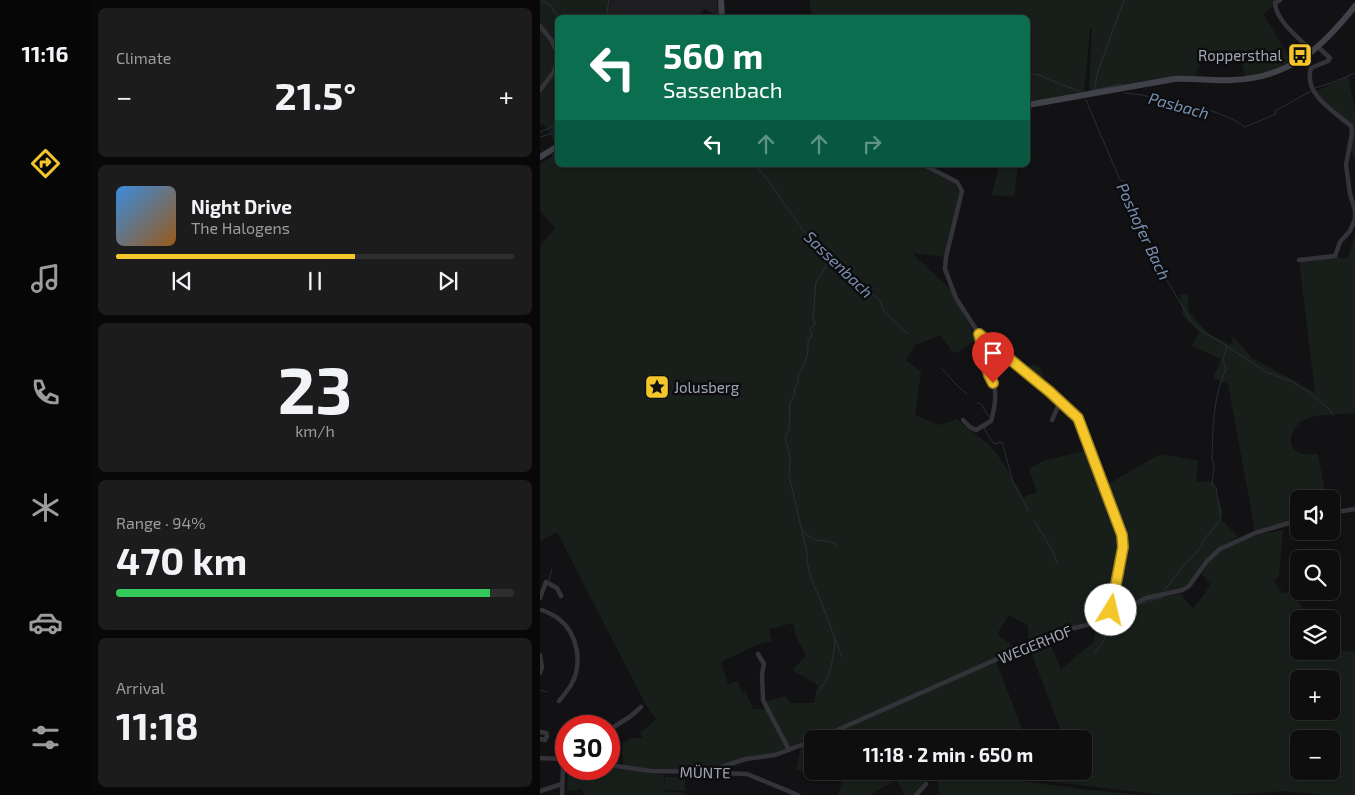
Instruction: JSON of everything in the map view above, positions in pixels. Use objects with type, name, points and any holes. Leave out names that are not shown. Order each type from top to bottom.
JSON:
[{"type":"main road","points":[[721,0],[722,15]]},
{"type":"main road","points":[[1030,105],[1174,79],[1230,80],[1256,77],[1294,64],[1316,50],[1355,6]]},
{"type":"main road","points":[[540,157],[555,148]]},
{"type":"street","points":[[1280,0],[1275,3],[1275,8],[1287,27],[1316,50],[1330,58],[1328,61],[1311,68],[1313,88],[1325,105],[1351,126],[1352,132],[1346,164],[1355,219],[1350,231],[1340,242],[1335,256],[1299,260]]},
{"type":"street","points":[[540,26],[555,48]]},
{"type":"street","points":[[540,90],[555,68]]},
{"type":"street","points":[[928,167],[957,182],[962,191],[946,257],[945,269],[956,298],[979,334],[995,390],[996,398],[991,421],[974,430],[963,420]]},
{"type":"street","points":[[979,334],[1078,418],[1122,535],[1123,547],[1112,601],[1112,615]]},
{"type":"street","points":[[1052,420],[1060,402]]},
{"type":"street","points":[[1340,512],[1355,510]]},
{"type":"street","name":"WEGERHOF","points":[[837,730],[1058,632],[1091,624],[1146,598],[1170,594],[1186,588],[1214,554],[1239,539],[1290,522]]},
{"type":"street","points":[[540,598],[546,582],[556,588],[561,596]]},
{"type":"street","points":[[541,608],[559,618],[568,628],[578,655],[572,684],[559,701]]},
{"type":"street","points":[[758,654],[764,664],[762,674],[764,700],[789,750]]},
{"type":"street","points":[[540,655],[542,667],[540,673]]},
{"type":"street","points":[[620,723],[641,707]]},
{"type":"street","points":[[540,732],[546,733],[547,736],[545,740],[540,739]]},
{"type":"street","points":[[718,770],[730,764],[775,755],[804,743]]},
{"type":"street","points":[[540,758],[555,758]]},
{"type":"street","name":"MÜNTE","points":[[620,767],[651,771],[705,772],[718,770],[721,773],[747,774],[798,795]]},
{"type":"street","points":[[562,780],[562,795]]},
{"type":"street","points":[[540,790],[562,784]]},
{"type":"street","points":[[916,795],[926,784]]},
{"type":"shaded area","points":[[540,0],[611,0],[607,15],[555,15],[555,49],[551,40],[540,28]]},
{"type":"shaded area","points":[[611,0],[717,0],[719,15],[705,9],[698,15],[608,15]]},
{"type":"shaded area","points":[[809,0],[1280,0],[1263,14],[1292,61],[1278,68],[1245,77],[1241,58],[1206,53],[1195,76],[1155,79],[1089,92],[1092,28],[1090,29],[1084,93],[1030,103],[1030,15],[812,15]]},
{"type":"shaded area","points":[[540,29],[552,45],[554,54],[553,65],[555,60],[555,143],[544,124],[540,125],[540,89],[547,77],[540,86]]},
{"type":"shaded area","points":[[1348,76],[1355,109],[1355,159],[1349,147],[1351,126],[1332,113],[1315,92]]},
{"type":"shaded area","points":[[555,152],[555,167],[924,167],[954,183],[959,193],[944,257],[912,253],[952,291],[977,340],[956,353],[952,352],[941,335],[915,345],[906,360],[921,372],[915,415],[940,425],[957,419],[990,446],[1006,467],[1023,497],[1037,492],[1029,469],[1043,461],[1088,450],[1120,538],[1108,606],[1103,617],[1149,599],[1181,594],[1193,609],[1211,585],[1200,572],[1217,554],[1247,538],[1283,530],[1279,576],[1274,581],[1282,593],[1290,592],[1290,600],[1297,600],[1304,610],[1290,610],[1290,660],[1340,660],[1340,649],[1355,652],[1355,795],[1324,795],[1286,791],[1229,795],[1165,795],[1036,780],[1092,780],[1092,730],[1061,730],[1029,647],[1031,646],[1037,650],[1051,646],[1061,669],[1094,642],[1095,633],[1091,624],[1071,628],[1029,644],[1028,626],[1009,615],[997,634],[1016,648],[832,730],[804,730],[804,742],[792,747],[768,755],[739,759],[706,770],[660,770],[623,765],[623,743],[631,738],[643,738],[640,733],[656,719],[646,705],[557,532],[540,541],[540,247],[555,228],[540,210],[540,164],[552,157],[552,154]],"holes":[[[793,623],[796,636],[806,656],[792,670],[818,685],[814,703],[791,703],[785,696],[764,702],[765,709],[753,709],[746,692],[742,693],[738,681],[728,684],[721,662],[759,644],[772,641],[769,629]]]},
{"type":"shaded area","points":[[999,167],[1018,167],[1014,197],[992,195]]},
{"type":"shaded area","points":[[1355,235],[1355,413],[1322,415],[1304,420],[1296,427],[1291,440],[1292,445],[1300,453],[1318,454],[1324,490],[1290,490],[1290,521],[1255,531],[1228,384],[1213,378],[1221,359],[1192,346],[1199,332],[1183,316],[1180,294],[1188,294],[1189,312],[1209,334],[1231,345],[1233,336],[1252,358],[1315,392],[1299,260],[1335,256],[1347,259]]},
{"type":"shaded area","points":[[1034,364],[1039,366],[1050,391],[1023,368]]},
{"type":"shaded area","points":[[1158,455],[1198,461],[1196,481],[1213,482],[1223,513],[1219,517],[1238,537],[1219,548],[1185,588],[1149,595],[1120,610],[1115,608],[1124,538],[1105,486]]},
{"type":"shaded area","points":[[996,661],[1023,730],[840,730]]},
{"type":"shaded area","points":[[804,746],[804,772],[796,770],[801,747]]},
{"type":"shaded area","points":[[620,769],[664,775],[664,791],[685,793],[685,795],[584,795],[582,789],[567,791],[568,780],[620,780]]},
{"type":"shaded area","points":[[665,777],[685,777],[685,791],[664,790]]},
{"type":"shaded area","points":[[835,780],[896,780],[870,795],[838,795],[842,782]]},
{"type":"shaded area","points":[[896,780],[929,780],[912,795],[905,795]]},
{"type":"shaded area","points":[[937,780],[1023,781],[1144,795],[940,795]]},
{"type":"waterway","points":[[542,0],[551,6],[556,15]]},
{"type":"waterway","points":[[606,15],[609,0]]},
{"type":"waterway","points":[[1094,90],[1098,71],[1124,0]]},
{"type":"waterway","name":"Pasbach","points":[[1030,73],[1043,76],[1081,92]]},
{"type":"waterway","name":"Pasbach","points":[[1315,88],[1355,73]]},
{"type":"waterway","name":"Pasbach","points":[[1090,91],[1121,84]]},
{"type":"waterway","name":"Pasbach","points":[[1124,93],[1143,95],[1174,107],[1193,110],[1193,106],[1206,109],[1228,117],[1245,127],[1276,114],[1275,111],[1311,91]]},
{"type":"waterway","name":"Poshofer Bach","points":[[1086,100],[1120,180],[1125,183],[1156,262],[1190,319],[1202,331],[1227,346],[1223,360],[1226,369],[1218,390],[1216,402],[1212,447],[1214,465],[1212,485],[1216,487],[1221,519]]},
{"type":"waterway","points":[[540,132],[555,125]]},
{"type":"waterway","name":"Pasbach","points":[[540,137],[555,133]]},
{"type":"waterway","name":"Sassenbach","points":[[758,167],[807,235],[824,250],[834,255],[856,280],[880,301],[884,311],[908,334]]},
{"type":"waterway","points":[[825,251],[826,266],[816,282],[813,318],[815,324],[810,329],[812,336],[808,339],[806,358],[798,374],[798,383],[790,403],[789,429],[785,437],[790,458],[789,475],[807,553],[807,563],[842,657]]},
{"type":"waterway","points":[[1228,347],[1266,372],[1291,381],[1310,393],[1328,408],[1333,415]]},
{"type":"waterway","name":"Sassenbach","points":[[941,368],[967,394]]},
{"type":"waterway","name":"Sassenbach","points":[[977,403],[981,404],[989,417]]},
{"type":"waterway","name":"Sassenbach","points":[[988,425],[984,429],[994,444],[1002,442],[1013,482],[1028,510]]},
{"type":"waterway","name":"Poshofer Bach","points":[[1164,591],[1202,546],[1203,541],[1219,521]]},
{"type":"waterway","points":[[1035,522],[1052,550],[1057,563]]},
{"type":"waterway","points":[[803,531],[813,539],[828,541],[837,545]]},
{"type":"waterway","points":[[549,580],[552,569]]},
{"type":"waterway","name":"Poshofer Bach","points":[[1094,654],[1103,642],[1110,627],[1140,604],[1163,597]]},
{"type":"waterway","points":[[816,694],[828,676],[834,654],[835,639]]},
{"type":"waterway","points":[[540,690],[547,692]]},
{"type":"place","name":"Roppersthal","points":[[1300,55]]},
{"type":"place","name":"Jolusberg","points":[[657,387]]},
{"type":"route","points":[[993,383],[989,375],[979,334],[1050,392],[1078,418],[1122,535],[1123,547],[1111,610]]}]
